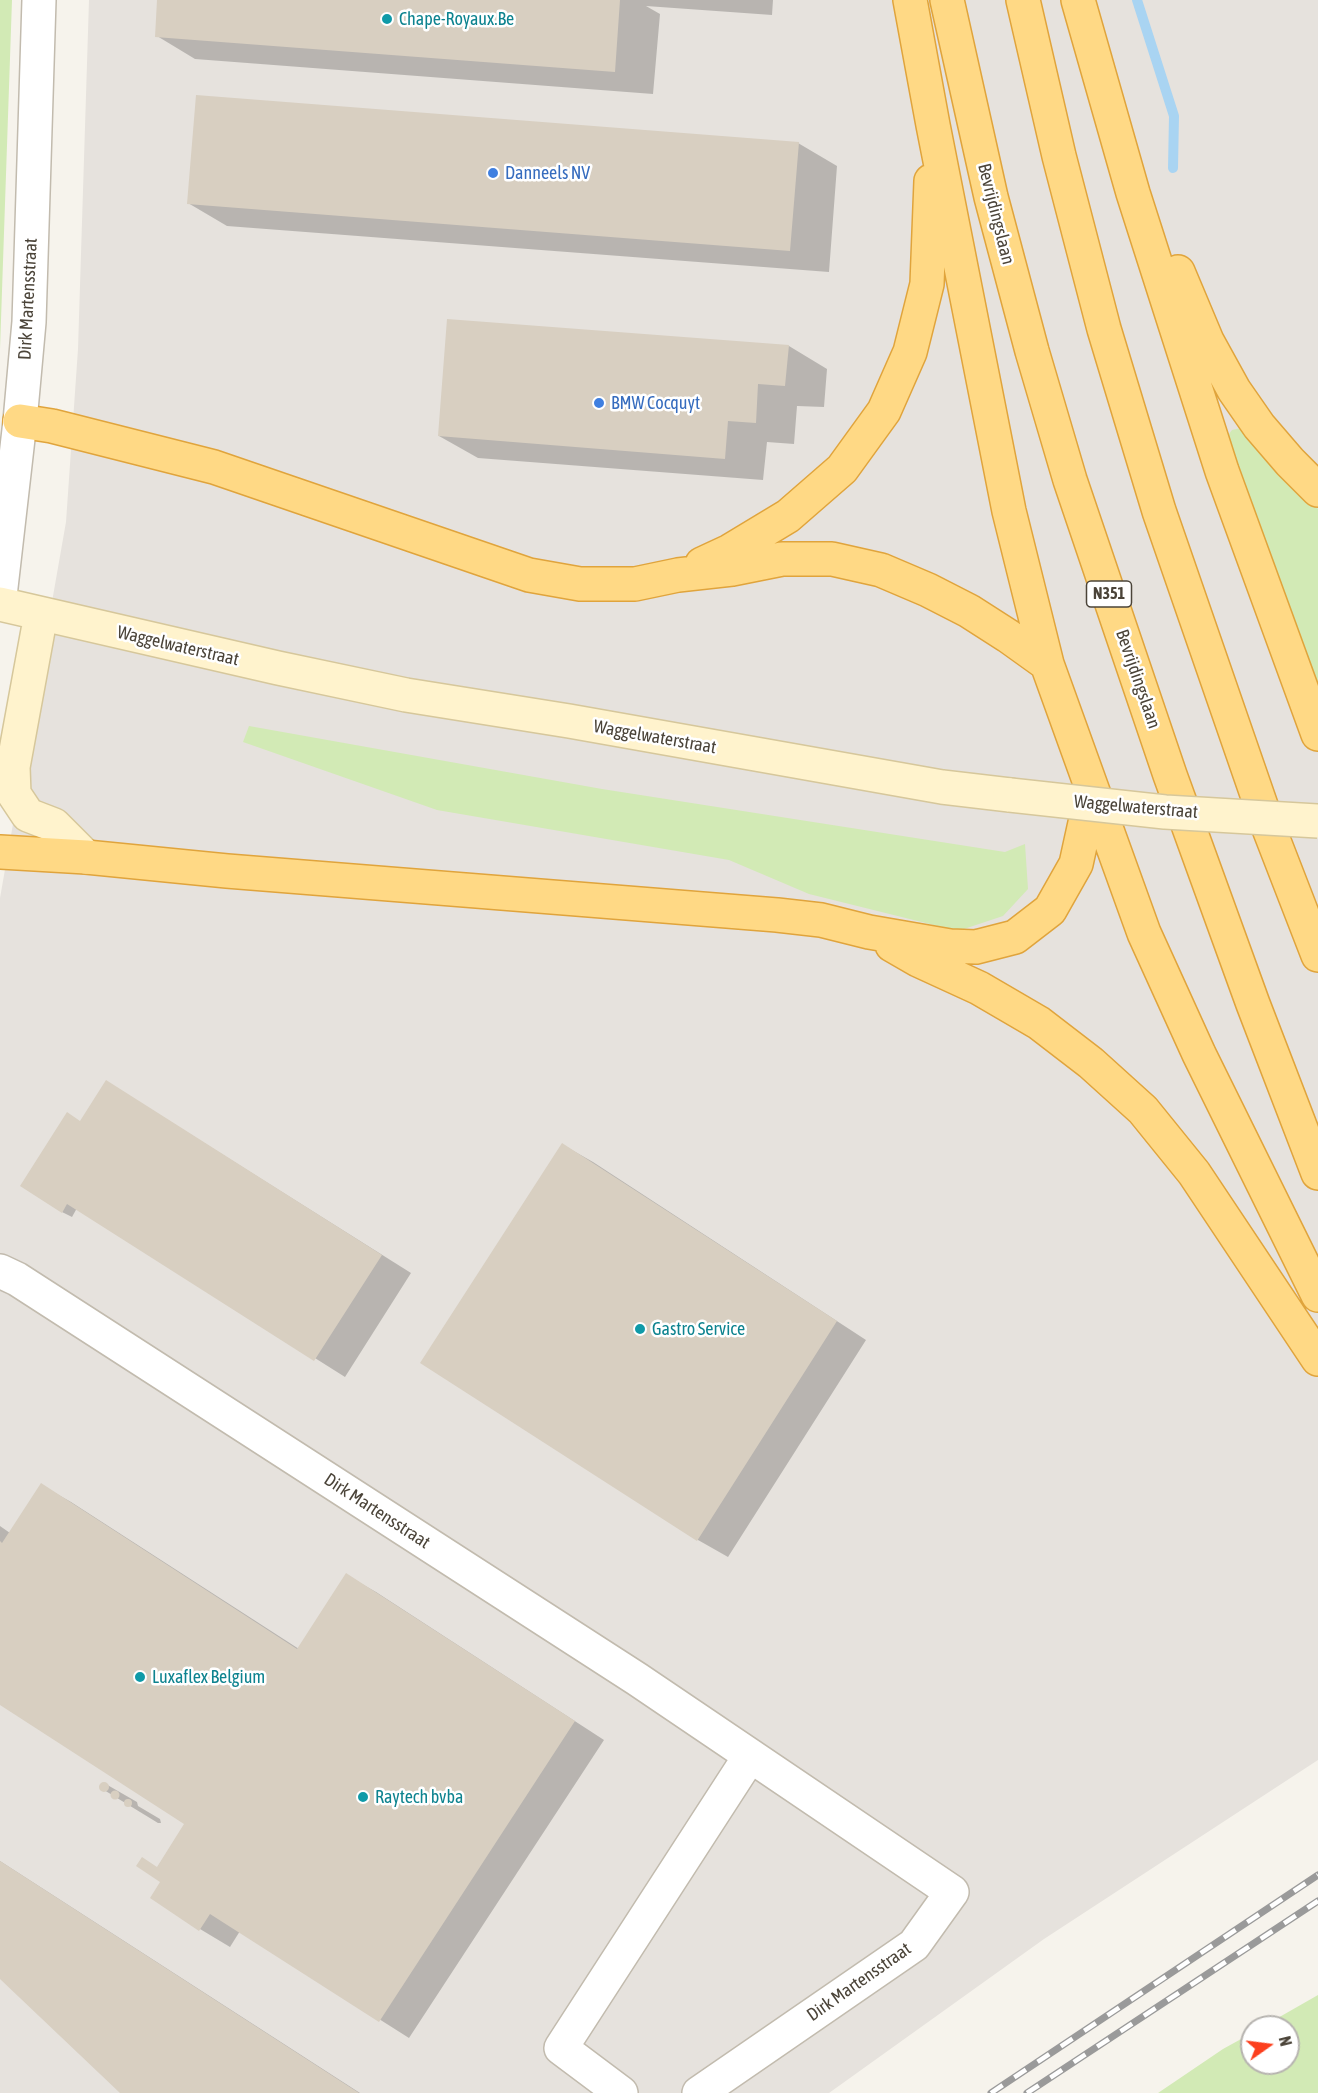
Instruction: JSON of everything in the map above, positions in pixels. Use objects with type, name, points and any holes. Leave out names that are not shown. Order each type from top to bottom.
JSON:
[{"type":"highway","points":[[910,0],[1009,511],[1047,664],[1143,933],[1199,1054],[1318,1295]]},
{"type":"highway","name":"Bevrijdingslaan","points":[[946,0],[991,197],[1032,351],[1070,480],[1178,797],[1253,1004],[1318,1173]]},
{"type":"highway","points":[[1023,0],[1059,156],[1104,329],[1159,511],[1268,826],[1318,955]]},
{"type":"highway","points":[[1078,0],[1133,193],[1221,471],[1318,734]]},
{"type":"highway","points":[[1110,110],[1207,341],[1234,390],[1259,426],[1318,490]]},
{"type":"highway","points":[[678,575],[729,551],[788,516],[842,469],[884,411],[910,352],[927,284],[933,125]]},
{"type":"highway","points":[[20,421],[52,426],[214,467],[529,575],[580,584],[635,584],[782,559],[832,559],[881,570],[969,611],[1047,664]]},
{"type":"highway","points":[[0,852],[86,857],[228,871],[777,915],[821,920],[869,932],[950,946],[976,947],[1015,937],[1050,910],[1076,864],[1092,791]]},
{"type":"highway","points":[[869,932],[918,960],[979,988],[1039,1023],[1091,1063],[1143,1110],[1194,1173],[1318,1359]]},
{"type":"main road","name":"Waggelwaterstraat","points":[[0,604],[406,695],[569,721],[942,787],[1165,812],[1318,822]]},
{"type":"main road","points":[[41,614],[13,767],[14,794],[28,815],[54,825],[86,857]]},
{"type":"street","name":"Dirk Martensstraat","points":[[0,596],[29,322],[39,0]]},
{"type":"street","name":"Dirk Martensstraat","points":[[0,1271],[37,1292],[627,1673],[952,1892],[914,1945],[699,2093]]},
{"type":"street","points":[[621,2093],[561,2048],[750,1756]]},
{"type":"shaded area","points":[[89,0],[1318,0],[1318,1760],[1044,1939],[829,2093],[0,2093],[0,898],[66,522],[78,349]]},
{"type":"green space","points":[[0,0],[12,0],[0,349]]},
{"type":"green space","points":[[1241,428],[1318,509],[1318,686],[1226,438],[1232,430]]},
{"type":"green space","points":[[249,726],[602,789],[1005,852],[1025,844],[1028,889],[1003,916],[958,931],[809,894],[729,860],[437,810],[243,742]]},
{"type":"green space","points":[[1318,1995],[1318,2093],[1158,2093],[1240,2040],[1240,2075],[1300,2075],[1300,2015],[1283,2015]]},
{"type":"building","name":"Chape-Royaux.Be","points":[[157,0],[620,0],[615,72],[155,37]]},
{"type":"building","name":"Danneels NV","points":[[196,95],[799,142],[790,251],[187,204]]},
{"type":"building","name":"BMW Cocquyt","points":[[447,319],[789,345],[785,386],[758,384],[756,423],[728,421],[725,459],[438,436]]},
{"type":"building","points":[[106,1080],[382,1255],[314,1361],[67,1204],[62,1213],[20,1186],[67,1112],[80,1121]]},
{"type":"building","name":"Gastro Service","points":[[562,1143],[837,1321],[697,1541],[420,1363]]},
{"type":"building","name":"Raytech bvba","points":[[41,1483],[297,1649],[346,1573],[575,1721],[379,2022],[210,1914],[199,1931],[150,1898],[160,1882],[136,1866],[142,1857],[157,1867],[184,1824],[0,1705],[0,1541],[2,1543]]},
{"type":"building","points":[[104,1782],[108,1783],[108,1791],[104,1792],[100,1791],[99,1787],[100,1783]]},
{"type":"building","points":[[115,1791],[119,1795],[115,1799],[111,1795]]},
{"type":"building","points":[[128,1799],[132,1803],[128,1807],[124,1803]]},
{"type":"building","points":[[0,1861],[359,2093],[120,2093],[0,1979]]},
{"type":"waterway","points":[[1137,0],[1174,116],[1173,168]]},
{"type":"railway","points":[[991,2093],[1318,1875]]},
{"type":"railway","points":[[1027,2093],[1318,1901]]},
{"type":"place","name":"Chape-Royaux.Be","points":[[387,19]]},
{"type":"place","name":"Danneels NV","points":[[493,173]]},
{"type":"place","name":"BMW Cocquyt","points":[[599,403]]},
{"type":"place","name":"Gastro Service","points":[[640,1329]]},
{"type":"place","name":"Luxaflex Belgium","points":[[140,1677]]},
{"type":"place","name":"Raytech bvba","points":[[363,1797]]}]
